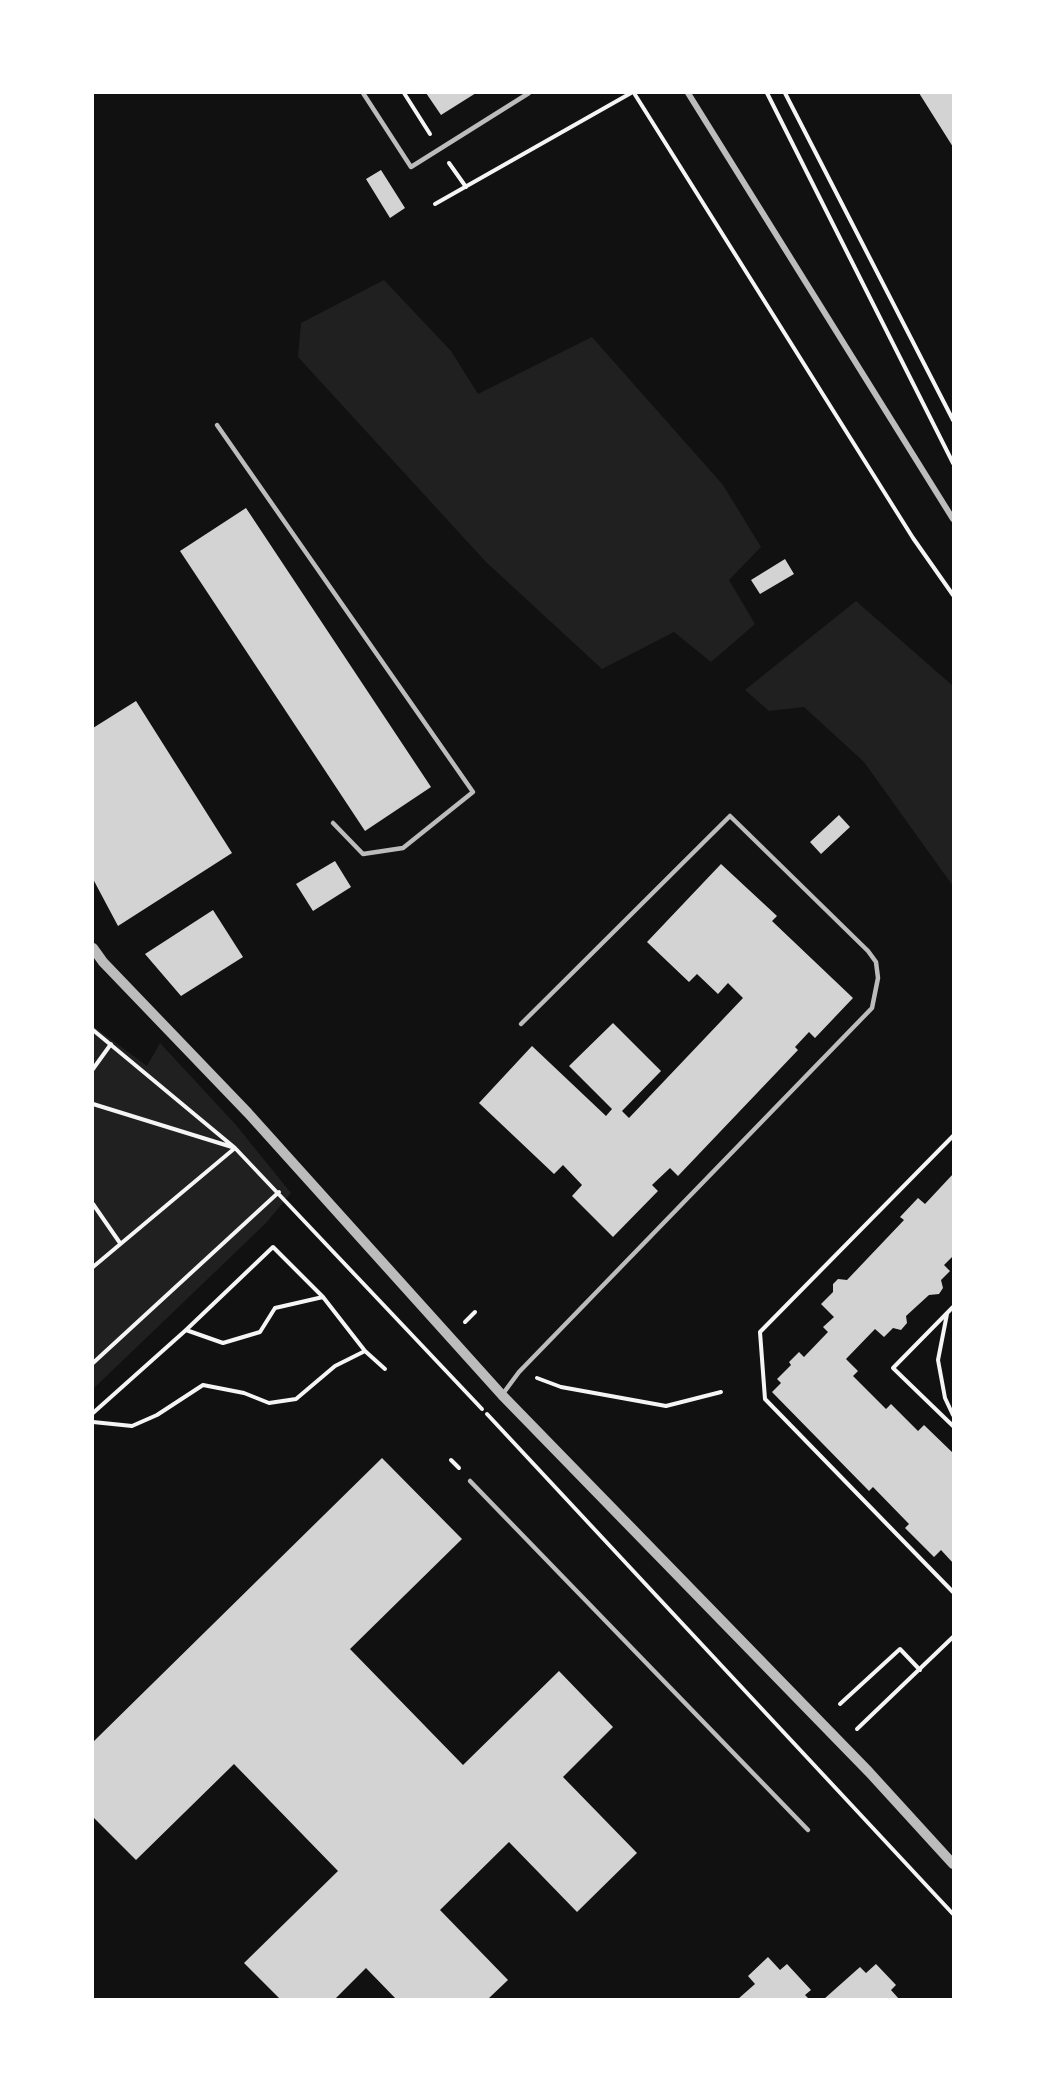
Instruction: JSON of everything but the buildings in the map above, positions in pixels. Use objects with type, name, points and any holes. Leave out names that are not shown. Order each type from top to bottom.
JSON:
[{"type":"street","points":[[688,93],[953,519]]},
{"type":"street","points":[[93,948],[103,962],[248,1113],[502,1395],[841,1743],[953,1864]]},
{"type":"lane","points":[[363,93],[411,167],[530,93]]},
{"type":"lane","points":[[217,425],[473,792],[403,848],[363,854],[333,823]]},
{"type":"lane","points":[[502,1395],[528,1363],[872,1008],[878,978],[876,962],[868,951],[730,816],[521,1024]]},
{"type":"lane","points":[[470,1481],[808,1830]]},
{"type":"path","points":[[435,204],[632,93],[906,528],[953,595]]},
{"type":"path","points":[[767,93],[953,463]]},
{"type":"path","points":[[785,93],[953,420]]},
{"type":"path","points":[[93,1030],[236,1148],[279,1192],[953,1914]]},
{"type":"path","points":[[93,1069],[111,1044]]},
{"type":"path","points":[[93,1104],[236,1148]]},
{"type":"path","points":[[953,1136],[760,1332],[765,1399],[953,1592]]},
{"type":"path","points":[[93,1267],[236,1148]]},
{"type":"path","points":[[93,1363],[279,1192]]},
{"type":"path","points":[[93,1204],[120,1243]]},
{"type":"path","points":[[93,1413],[186,1330],[273,1247],[323,1297],[365,1351],[385,1369]]},
{"type":"path","points":[[186,1330],[223,1343],[260,1332],[275,1308],[323,1297]]},
{"type":"path","points":[[953,1307],[893,1368],[953,1426]]},
{"type":"path","points":[[947,1313],[938,1360],[945,1398],[953,1415]]},
{"type":"path","points":[[93,1422],[132,1426],[158,1415],[203,1385],[244,1393],[269,1403],[296,1399],[335,1366],[365,1351]]},
{"type":"path","points":[[561,1387],[666,1406],[721,1392]]},
{"type":"path","points":[[841,1743],[953,1637]]},
{"type":"path","points":[[840,1704],[900,1649],[920,1670]]},
{"type":"shaded area","points":[[384,280],[451,351],[478,394],[592,337],[723,485],[761,547],[729,580],[755,624],[711,662],[674,632],[602,669],[486,562],[298,357],[301,323]]},
{"type":"shaded area","points":[[856,601],[953,686],[953,886],[864,762],[804,707],[769,711],[745,690]]},
{"type":"shaded area","points":[[93,1026],[147,1066],[160,1043],[236,1125],[291,1193],[266,1223],[93,1389]]}]
